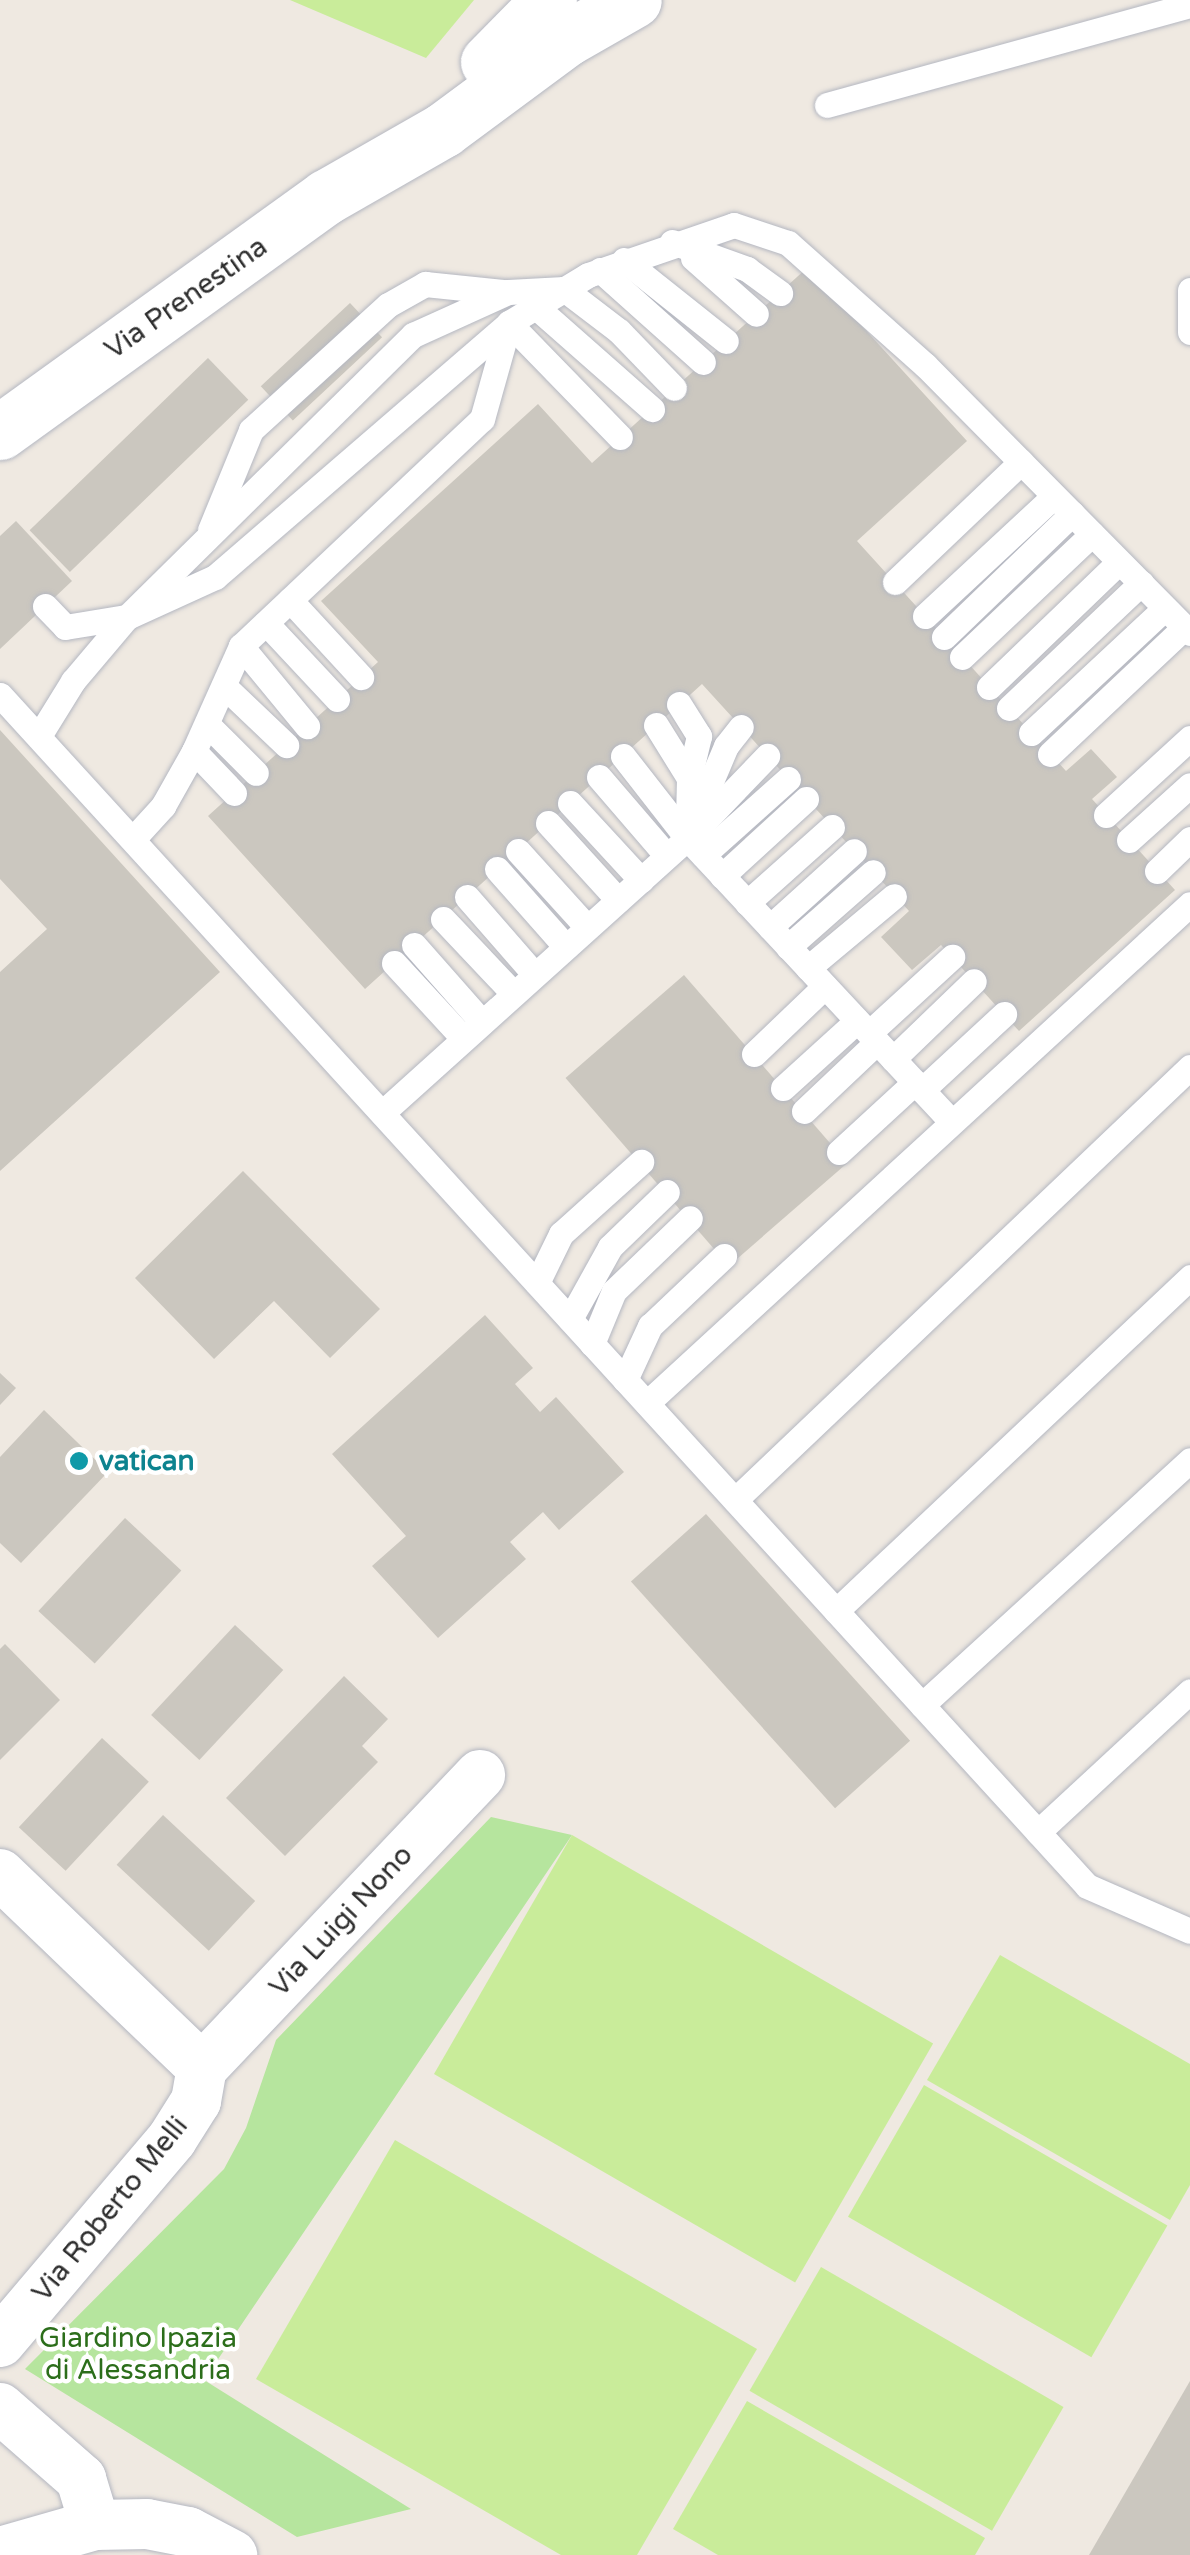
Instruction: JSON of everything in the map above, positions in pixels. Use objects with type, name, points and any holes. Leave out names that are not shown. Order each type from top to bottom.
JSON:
[{"type":"street","name":"Via Prenestina","points":[[0,432],[372,166],[549,0]]},
{"type":"street","name":"Via Prenestina","points":[[372,166],[443,130],[566,39],[634,0]]},
{"type":"street","name":"Via Luigi Nono","points":[[202,2068],[480,1775]]},
{"type":"street","points":[[0,1874],[202,2068]]},
{"type":"street","name":"Via Roberto Melli","points":[[0,2342],[172,2139],[196,2100],[202,2068]]},
{"type":"street","points":[[0,2408],[81,2479],[95,2525]]},
{"type":"street","points":[[0,2552],[95,2525],[147,2524],[188,2532],[232,2555]]},
{"type":"lane","points":[[828,105],[1190,5]]},
{"type":"lane","points":[[45,606],[66,627],[127,618],[215,577],[509,323],[612,265],[672,242],[734,225],[788,243],[1021,462],[1187,630],[1050,754]]},
{"type":"lane","points":[[672,242],[747,270],[780,292]]},
{"type":"lane","points":[[672,242],[756,314]]},
{"type":"lane","points":[[612,265],[726,340]]},
{"type":"lane","points":[[612,265],[703,362]]},
{"type":"lane","points":[[208,536],[251,430],[388,305],[425,284],[508,292],[564,290],[619,330],[674,388]]},
{"type":"lane","points":[[1190,290],[1190,332]]},
{"type":"lane","points":[[39,736],[73,681],[127,618],[413,335],[508,292]]},
{"type":"lane","points":[[536,306],[652,408]]},
{"type":"lane","points":[[509,323],[620,437]]},
{"type":"lane","points":[[133,839],[162,806],[194,751],[241,646],[482,419],[509,323]]},
{"type":"lane","points":[[895,582],[1021,462]]},
{"type":"lane","points":[[925,616],[1063,505]]},
{"type":"lane","points":[[1063,505],[953,647],[1092,534]]},
{"type":"lane","points":[[990,686],[1119,562]]},
{"type":"lane","points":[[1010,708],[1141,583]]},
{"type":"lane","points":[[290,600],[361,677]]},
{"type":"lane","points":[[1031,733],[1165,608]]},
{"type":"lane","points":[[266,623],[337,699]]},
{"type":"lane","points":[[241,646],[307,726]]},
{"type":"lane","points":[[224,686],[286,746]]},
{"type":"lane","points":[[0,695],[1087,1886],[1190,1931]]},
{"type":"lane","points":[[679,704],[699,736],[689,778],[695,847]]},
{"type":"lane","points":[[206,724],[256,772]]},
{"type":"lane","points":[[656,726],[689,778]]},
{"type":"lane","points":[[695,847],[726,746],[742,727]]},
{"type":"lane","points":[[1106,815],[1190,738]]},
{"type":"lane","points":[[194,751],[234,793]]},
{"type":"lane","points":[[623,756],[695,847],[952,1122]]},
{"type":"lane","points":[[695,847],[767,756]]},
{"type":"lane","points":[[599,777],[667,856]]},
{"type":"lane","points":[[382,1113],[667,856],[695,847],[788,779]]},
{"type":"lane","points":[[1129,840],[1190,785]]},
{"type":"lane","points":[[722,876],[806,799]]},
{"type":"lane","points":[[570,803],[641,880]]},
{"type":"lane","points":[[548,823],[618,900]]},
{"type":"lane","points":[[747,903],[832,827]]},
{"type":"lane","points":[[1157,871],[1190,839]]},
{"type":"lane","points":[[518,851],[587,928]]},
{"type":"lane","points":[[770,928],[854,851]]},
{"type":"lane","points":[[497,870],[566,947]]},
{"type":"lane","points":[[788,947],[873,872]]},
{"type":"lane","points":[[754,1054],[817,977],[894,896]]},
{"type":"lane","points":[[467,897],[535,975]]},
{"type":"lane","points":[[646,1403],[1190,904]]},
{"type":"lane","points":[[443,919],[514,994]]},
{"type":"lane","points":[[414,945],[473,1031]]},
{"type":"lane","points":[[804,1112],[952,957]]},
{"type":"lane","points":[[394,963],[473,1031]]},
{"type":"lane","points":[[783,1088],[974,981]]},
{"type":"lane","points":[[839,1152],[1004,1014]]},
{"type":"lane","points":[[735,1500],[1190,1067]]},
{"type":"lane","points":[[537,1283],[561,1234],[641,1162]]},
{"type":"lane","points":[[570,1319],[592,1270],[667,1192]]},
{"type":"lane","points":[[592,1344],[614,1291],[690,1218]]},
{"type":"lane","points":[[625,1380],[650,1326],[724,1256]]},
{"type":"lane","points":[[836,1610],[1190,1278]]},
{"type":"lane","points":[[922,1705],[1190,1460]]},
{"type":"lane","points":[[1038,1832],[1190,1691]]},
{"type":"green space","points":[[290,0],[474,0],[426,58]]},
{"type":"green space","name":"Giardino Ipazia di Alessandria","points":[[491,1817],[572,1835],[204,2380],[411,2509],[297,2537],[25,2369],[224,2169],[246,2128],[276,2040]]},
{"type":"green space","points":[[572,1835],[933,2044],[795,2283],[434,2074]]},
{"type":"green space","points":[[1000,1955],[1190,2064],[1190,2185],[1170,2220],[927,2080]]},
{"type":"green space","points":[[924,2085],[1167,2226],[1091,2357],[848,2217]]},
{"type":"green space","points":[[395,2140],[757,2349],[637,2555],[561,2555],[256,2379]]},
{"type":"green space","points":[[821,2267],[1063,2407],[992,2531],[750,2391]]},
{"type":"green space","points":[[747,2401],[985,2538],[975,2555],[718,2555],[673,2529]]},
{"type":"building","points":[[808,267],[967,441],[857,541],[1066,771],[1091,749],[1117,777],[1092,799],[1175,890],[1019,1031],[941,945],[912,970],[881,937],[909,911],[702,684],[365,989],[208,816],[378,662],[321,601],[538,404],[592,463]]},
{"type":"building","points":[[350,303],[382,337],[293,421],[261,386]]},
{"type":"building","points":[[208,358],[248,400],[70,572],[30,530]]},
{"type":"building","points":[[16,521],[72,581],[0,649],[0,536]]},
{"type":"building","points":[[0,730],[220,972],[0,1171],[0,972],[47,929],[0,879]]},
{"type":"building","points":[[684,975],[847,1163],[729,1266],[566,1078]]},
{"type":"building","points":[[243,1171],[380,1309],[330,1358],[274,1301],[214,1359],[135,1278]]},
{"type":"building","points":[[485,1315],[533,1368],[515,1384],[540,1412],[556,1397],[624,1472],[559,1530],[543,1512],[510,1542],[526,1559],[438,1638],[372,1566],[406,1536],[332,1454]]},
{"type":"building","points":[[0,1373],[16,1388],[0,1405]]},
{"type":"building","points":[[44,1410],[108,1472],[21,1563],[0,1543],[0,1457]]},
{"type":"building","points":[[706,1514],[910,1741],[835,1808],[631,1582]]},
{"type":"building","points":[[125,1518],[181,1571],[95,1663],[38,1611]]},
{"type":"building","points":[[235,1625],[283,1670],[199,1760],[151,1715]]},
{"type":"building","points":[[5,1644],[60,1700],[0,1760],[0,1649]]},
{"type":"building","points":[[344,1676],[388,1719],[362,1746],[378,1762],[285,1856],[226,1798]]},
{"type":"building","points":[[102,1738],[149,1782],[66,1871],[19,1827]]},
{"type":"building","points":[[163,1815],[255,1901],[209,1951],[117,1865]]},
{"type":"building","points":[[1190,2381],[1190,2555],[1089,2555]]},
{"type":"place","name":"vatican","points":[[79,1461]]}]
